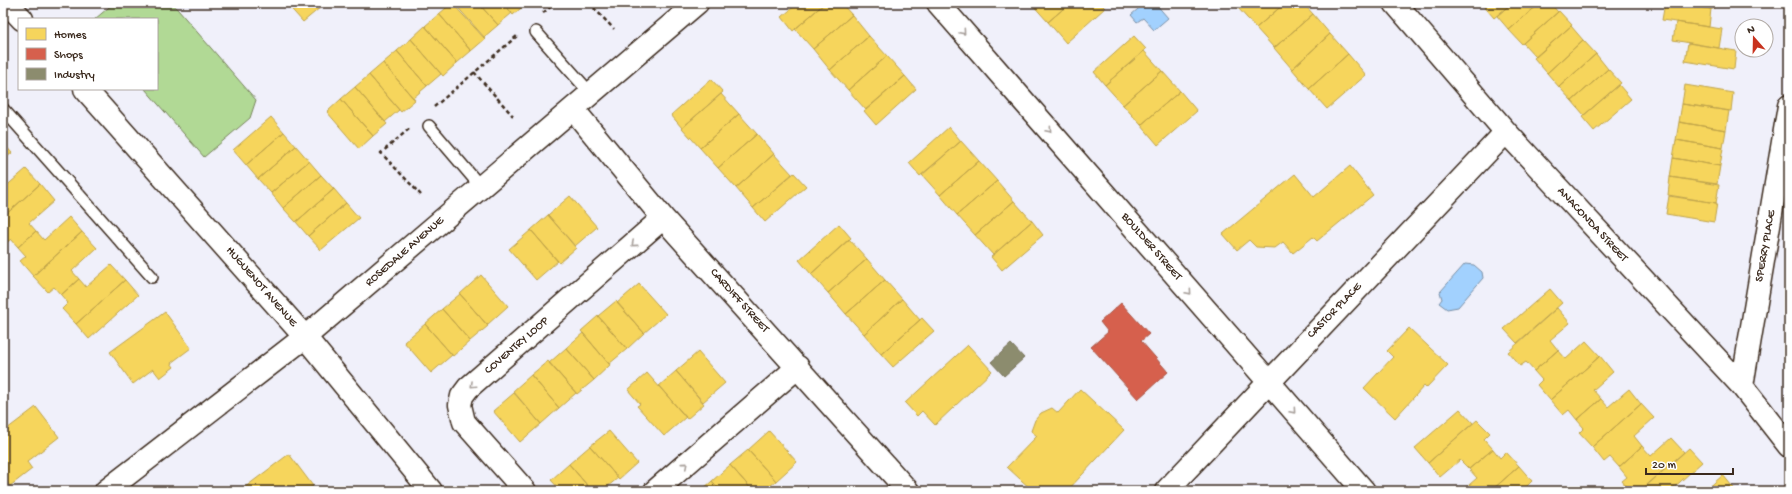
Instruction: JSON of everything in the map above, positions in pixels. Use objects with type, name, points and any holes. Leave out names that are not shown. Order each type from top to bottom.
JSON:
[{"type":"street","points":[[7,3],[21,18]]},
{"type":"street","name":"BOULDER STREET","points":[[938,3],[1364,491]]},
{"type":"street","name":"ANACONDA STREET","points":[[1395,3],[1506,132],[1742,386],[1789,446]]},
{"type":"street","name":"ROSEDALE AVENUE","points":[[106,491],[305,337],[573,109],[690,5]]},
{"type":"street","name":"HUGUENOT AVENUE","points":[[86,90],[305,337],[431,491]]},
{"type":"street","name":"SPERRY PLACE","points":[[1742,386],[1789,106]]},
{"type":"street","name":"CARDIFF STREET","points":[[573,109],[663,218],[908,491]]},
{"type":"street","name":"CASTOR PLACE","points":[[1166,491],[1506,132]]},
{"type":"street","name":"COVENTRY LOOP","points":[[525,491],[464,422],[460,406],[462,396],[468,388],[663,218]]},
{"type":"street","points":[[655,491],[798,367]]},
{"type":"lane","points":[[536,32],[590,94]]},
{"type":"lane","points":[[3,109],[152,278]]},
{"type":"lane","points":[[429,126],[481,187]]},
{"type":"path","points":[[538,18],[555,3]]},
{"type":"path","points":[[589,3],[614,30]]},
{"type":"path","points":[[434,108],[520,33]]},
{"type":"path","points":[[474,72],[513,116]]},
{"type":"path","points":[[410,128],[382,153],[421,195]]},
{"type":"green space","points":[[114,3],[172,3],[256,100],[250,118],[204,157],[146,90],[158,90],[158,18],[96,18]]},
{"type":"water","points":[[1145,3],[1155,3],[1168,18],[1154,30],[1143,18],[1137,22],[1131,15]]},
{"type":"water","points":[[1465,264],[1474,265],[1482,272],[1483,278],[1458,307],[1447,309],[1439,303],[1442,299],[1440,292]]},
{"type":"building: Homes","points":[[286,3],[317,3],[321,7],[303,22]]},
{"type":"building: Homes","points":[[452,3],[485,39],[471,51],[439,14]]},
{"type":"building: Homes","points":[[454,3],[478,3],[498,25],[484,37]]},
{"type":"building: Homes","points":[[478,3],[503,3],[512,13],[498,25]]},
{"type":"building: Homes","points":[[503,3],[527,3],[513,15]]},
{"type":"building: Homes","points":[[798,3],[825,3],[793,31],[782,17]]},
{"type":"building: Homes","points":[[825,3],[841,3],[852,15],[813,49],[795,29]]},
{"type":"building: Homes","points":[[1031,3],[1070,3],[1048,22]]},
{"type":"building: Homes","points":[[1070,3],[1100,3],[1105,8],[1066,43],[1048,22]]},
{"type":"building: Homes","points":[[1234,3],[1244,3],[1238,8]]},
{"type":"building: Homes","points":[[1244,3],[1285,3],[1256,28],[1238,8]]},
{"type":"building: Homes","points":[[1285,3],[1303,3],[1313,14],[1274,48],[1256,28]]},
{"type":"building: Homes","points":[[1512,3],[1494,18],[1482,4]]},
{"type":"building: Homes","points":[[1512,3],[1540,3],[1509,30],[1497,16]]},
{"type":"building: Homes","points":[[1540,3],[1550,3],[1558,12],[1522,44],[1509,30]]},
{"type":"building: Homes","points":[[1665,3],[1675,3],[1711,9],[1709,27],[1662,20]]},
{"type":"building: Homes","points":[[1675,3],[1714,3],[1713,9],[1711,9]]},
{"type":"building: Homes","points":[[1559,11],[1572,25],[1536,57],[1523,43]]},
{"type":"building: Homes","points":[[439,14],[471,51],[457,63],[425,26]]},
{"type":"building: Homes","points":[[1313,14],[1330,34],[1292,69],[1274,48]]},
{"type":"building: Homes","points":[[852,15],[869,36],[830,70],[813,49]]},
{"type":"building: Homes","points":[[1676,22],[1722,29],[1719,48],[1673,40]]},
{"type":"building: Homes","points":[[425,26],[457,63],[443,76],[411,39]]},
{"type":"building: Homes","points":[[1571,26],[1583,40],[1547,73],[1534,58]]},
{"type":"building: Homes","points":[[1330,34],[1348,54],[1309,89],[1292,69]]},
{"type":"building: Homes","points":[[869,36],[887,56],[848,90],[830,70]]},
{"type":"building: Homes","points":[[1134,36],[1146,49],[1105,85],[1094,72]]},
{"type":"building: Homes","points":[[411,39],[441,74],[427,86],[397,51]]},
{"type":"building: Homes","points":[[1583,40],[1596,54],[1559,87],[1547,73]]},
{"type":"building: Homes","points":[[1688,43],[1734,51],[1734,58],[1735,58],[1734,69],[1685,61]]},
{"type":"building: Homes","points":[[397,51],[427,86],[413,98],[383,63]]},
{"type":"building: Homes","points":[[1144,51],[1162,71],[1123,105],[1105,85]]},
{"type":"building: Homes","points":[[1348,54],[1366,75],[1327,109],[1309,89]]},
{"type":"building: Homes","points":[[1596,54],[1608,69],[1572,101],[1559,87]]},
{"type":"building: Homes","points":[[887,56],[905,76],[866,110],[848,90]]},
{"type":"building: Homes","points":[[383,63],[415,100],[401,112],[369,75]]},
{"type":"building: Homes","points":[[1608,69],[1621,83],[1584,115],[1572,101]]},
{"type":"building: Homes","points":[[1162,71],[1180,91],[1141,125],[1123,105]]},
{"type":"building: Homes","points":[[369,75],[399,110],[385,122],[355,87]]},
{"type":"building: Homes","points":[[905,76],[916,89],[876,125],[864,111]]},
{"type":"building: Homes","points":[[711,79],[723,92],[682,128],[671,115]]},
{"type":"building: Homes","points":[[1619,85],[1631,99],[1594,131],[1582,117]]},
{"type":"building: Homes","points":[[1685,85],[1733,93],[1731,111],[1682,104]]},
{"type":"building: Homes","points":[[355,87],[387,124],[373,136],[341,99]]},
{"type":"building: Homes","points":[[1180,91],[1197,111],[1158,145],[1141,125]]},
{"type":"building: Homes","points":[[721,94],[739,114],[700,148],[682,128]]},
{"type":"building: Homes","points":[[341,99],[373,136],[359,149],[327,112]]},
{"type":"building: Homes","points":[[1682,104],[1729,111],[1726,130],[1679,122]]},
{"type":"building: Homes","points":[[739,114],[757,134],[718,168],[700,148]]},
{"type":"building: Homes","points":[[271,117],[284,132],[246,165],[233,150]]},
{"type":"building: Homes","points":[[1679,122],[1726,130],[1723,148],[1676,140]]},
{"type":"building: Homes","points":[[949,127],[961,141],[920,176],[909,163]]},
{"type":"building: Homes","points":[[284,132],[296,146],[258,179],[246,165]]},
{"type":"building: Homes","points":[[757,134],[774,154],[736,188],[718,168]]},
{"type":"building: Homes","points":[[1676,140],[1723,148],[1720,166],[1673,158]]},
{"type":"building: Homes","points":[[961,141],[979,161],[940,195],[922,175]]},
{"type":"building: Homes","points":[[3,143],[12,153],[3,160]]},
{"type":"building: Homes","points":[[296,146],[309,161],[271,193],[258,179]]},
{"type":"building: Homes","points":[[774,154],[792,174],[753,208],[736,188]]},
{"type":"building: Homes","points":[[1673,158],[1720,166],[1717,184],[1670,177]]},
{"type":"building: Homes","points":[[309,161],[321,175],[283,208],[271,193]]},
{"type":"building: Homes","points":[[979,161],[997,181],[957,215],[940,195]]},
{"type":"building: Homes","points":[[1350,166],[1373,195],[1317,241],[1313,237],[1293,253],[1283,242],[1275,248],[1256,247],[1249,240],[1237,250],[1223,234],[1295,174],[1314,197]]},
{"type":"building: Homes","points":[[26,169],[40,184],[3,217],[3,189]]},
{"type":"building: Homes","points":[[794,173],[806,186],[765,222],[753,208]]},
{"type":"building: Homes","points":[[321,175],[334,189],[296,222],[283,208]]},
{"type":"building: Homes","points":[[1670,177],[1719,185],[1716,203],[1668,195]]},
{"type":"building: Homes","points":[[997,181],[1014,201],[975,235],[957,215]]},
{"type":"building: Homes","points":[[40,184],[54,201],[29,223],[36,231],[18,247],[11,239],[5,244],[3,242],[3,217]]},
{"type":"building: Homes","points":[[334,189],[346,203],[308,236],[296,222]]},
{"type":"building: Homes","points":[[570,196],[597,227],[575,246],[548,215]]},
{"type":"building: Homes","points":[[1669,196],[1717,203],[1714,222],[1666,214]]},
{"type":"building: Homes","points":[[1014,201],[1032,221],[993,255],[975,235]]},
{"type":"building: Homes","points":[[346,203],[359,218],[321,250],[308,236]]},
{"type":"building: Homes","points":[[548,215],[576,248],[559,263],[531,230]]},
{"type":"building: Homes","points":[[69,217],[82,232],[33,276],[20,261],[26,256],[18,247],[36,231],[44,240]]},
{"type":"building: Homes","points":[[1032,221],[1043,235],[1002,270],[991,257]]},
{"type":"building: Homes","points":[[839,224],[851,238],[811,274],[799,260]]},
{"type":"building: Homes","points":[[531,230],[558,261],[536,280],[509,249]]},
{"type":"building: Homes","points":[[82,232],[97,248],[72,271],[79,279],[61,295],[54,287],[48,292],[33,276]]},
{"type":"building: Homes","points":[[849,239],[867,259],[828,293],[811,274]]},
{"type":"building: Homes","points":[[867,259],[885,280],[846,314],[828,293]]},
{"type":"building: Homes","points":[[111,265],[125,280],[76,324],[62,309],[68,303],[61,295],[79,279],[86,287]]},
{"type":"building: Homes","points":[[481,275],[508,306],[487,325],[460,294]]},
{"type":"building: Homes","points":[[125,280],[138,295],[89,339],[76,324]]},
{"type":"building: Homes","points":[[885,280],[902,299],[864,334],[846,314]]},
{"type":"building: Homes","points":[[639,284],[666,314],[644,333],[617,303]]},
{"type":"building: Homes","points":[[1550,289],[1562,303],[1517,343],[1504,329]]},
{"type":"building: Homes","points":[[460,294],[488,326],[470,341],[442,309]]},
{"type":"building: Homes","points":[[902,299],[920,320],[881,354],[864,334]]},
{"type":"building: Homes","points":[[616,301],[644,333],[627,349],[598,316]]},
{"type":"building: Homes","points":[[1557,308],[1570,323],[1550,340],[1558,350],[1534,371],[1526,362],[1520,366],[1508,352]]},
{"type":"building: Homes","points":[[442,309],[470,341],[453,356],[425,324]]},
{"type":"building: Homes","points":[[165,312],[191,348],[171,363],[174,367],[160,378],[153,369],[133,384],[110,352]]},
{"type":"building: Homes","points":[[598,316],[627,349],[609,364],[581,331]]},
{"type":"building: Homes","points":[[922,318],[934,331],[893,367],[881,354]]},
{"type":"building: Homes","points":[[425,324],[452,355],[431,373],[404,342]]},
{"type":"building: Homes","points":[[1409,328],[1448,365],[1426,388],[1424,386],[1395,418],[1364,388],[1393,357],[1387,351]]},
{"type":"building: Homes","points":[[583,333],[610,365],[594,380],[566,348]]},
{"type":"building: Homes","points":[[1586,341],[1600,356],[1550,400],[1537,385],[1542,380],[1534,371],[1558,350],[1566,359]]},
{"type":"building: Homes","points":[[968,345],[992,371],[935,425],[922,411],[917,416],[905,403]]},
{"type":"building: Homes","points":[[566,348],[594,380],[577,394],[549,363]]},
{"type":"building: Homes","points":[[698,352],[725,383],[703,402],[676,371]]},
{"type":"building: Homes","points":[[1600,356],[1613,372],[1593,390],[1601,399],[1577,420],[1569,410],[1563,415],[1550,400]]},
{"type":"building: Homes","points":[[548,361],[576,393],[559,408],[531,375]]},
{"type":"building: Homes","points":[[676,371],[704,404],[687,419],[659,386]]},
{"type":"building: Homes","points":[[647,373],[686,417],[664,436],[637,406],[640,404],[628,390]]},
{"type":"building: Homes","points":[[531,375],[559,408],[541,424],[513,391]]},
{"type":"building: Homes","points":[[1080,389],[1124,430],[1067,491],[1033,491],[1007,467],[1037,436],[1031,431],[1035,420],[1041,413],[1052,408],[1058,413]]},
{"type":"building: Homes","points":[[1629,389],[1641,404],[1592,447],[1579,433],[1584,428],[1577,420],[1601,399],[1608,407]]},
{"type":"building: Homes","points":[[514,393],[541,424],[520,442],[493,411]]},
{"type":"building: Homes","points":[[1641,404],[1654,418],[1634,436],[1642,446],[1619,467],[1610,457],[1604,462],[1592,447]]},
{"type":"building: Homes","points":[[36,407],[59,437],[27,462],[32,469],[10,486],[3,477],[3,432]]},
{"type":"building: Homes","points":[[1460,409],[1473,423],[1428,463],[1415,448]]},
{"type":"building: Homes","points":[[1477,420],[1490,433],[1484,439],[1493,449],[1469,469],[1460,460],[1440,477],[1428,463]]},
{"type":"building: Homes","points":[[609,431],[637,463],[619,479],[590,446]]},
{"type":"building: Homes","points":[[769,431],[797,462],[776,481],[748,450]]},
{"type":"building: Homes","points":[[1671,438],[1684,452],[1640,491],[1630,491],[1622,481],[1627,477],[1619,467],[1642,446],[1651,456]]},
{"type":"building: Homes","points":[[590,446],[618,478],[602,491],[592,491],[569,464]]},
{"type":"building: Homes","points":[[1689,448],[1702,462],[1670,491],[1646,491],[1644,488]]},
{"type":"building: Homes","points":[[1493,449],[1500,458],[1506,452],[1519,466],[1491,491],[1462,491],[1477,478],[1469,469]]},
{"type":"building: Homes","points":[[748,450],[776,481],[764,491],[753,491],[730,465]]},
{"type":"building: Homes","points":[[289,454],[313,486],[306,491],[240,491]]},
{"type":"building: Homes","points":[[569,464],[592,491],[561,491],[551,480]]},
{"type":"building: Homes","points":[[730,465],[753,491],[721,491],[712,481]]},
{"type":"building: Homes","points":[[1519,466],[1532,481],[1526,487],[1530,491],[1491,491]]},
{"type":"building: Homes","points":[[1723,475],[1736,491],[1705,491]]},
{"type":"building: Homes","points":[[712,481],[721,491],[701,491]]},
{"type":"building: Shops","points":[[1121,303],[1149,334],[1141,341],[1168,372],[1138,399],[1091,347],[1108,332],[1100,322]]},
{"type":"building: Industry","points":[[1011,344],[1024,358],[1004,376],[991,362]]}]
